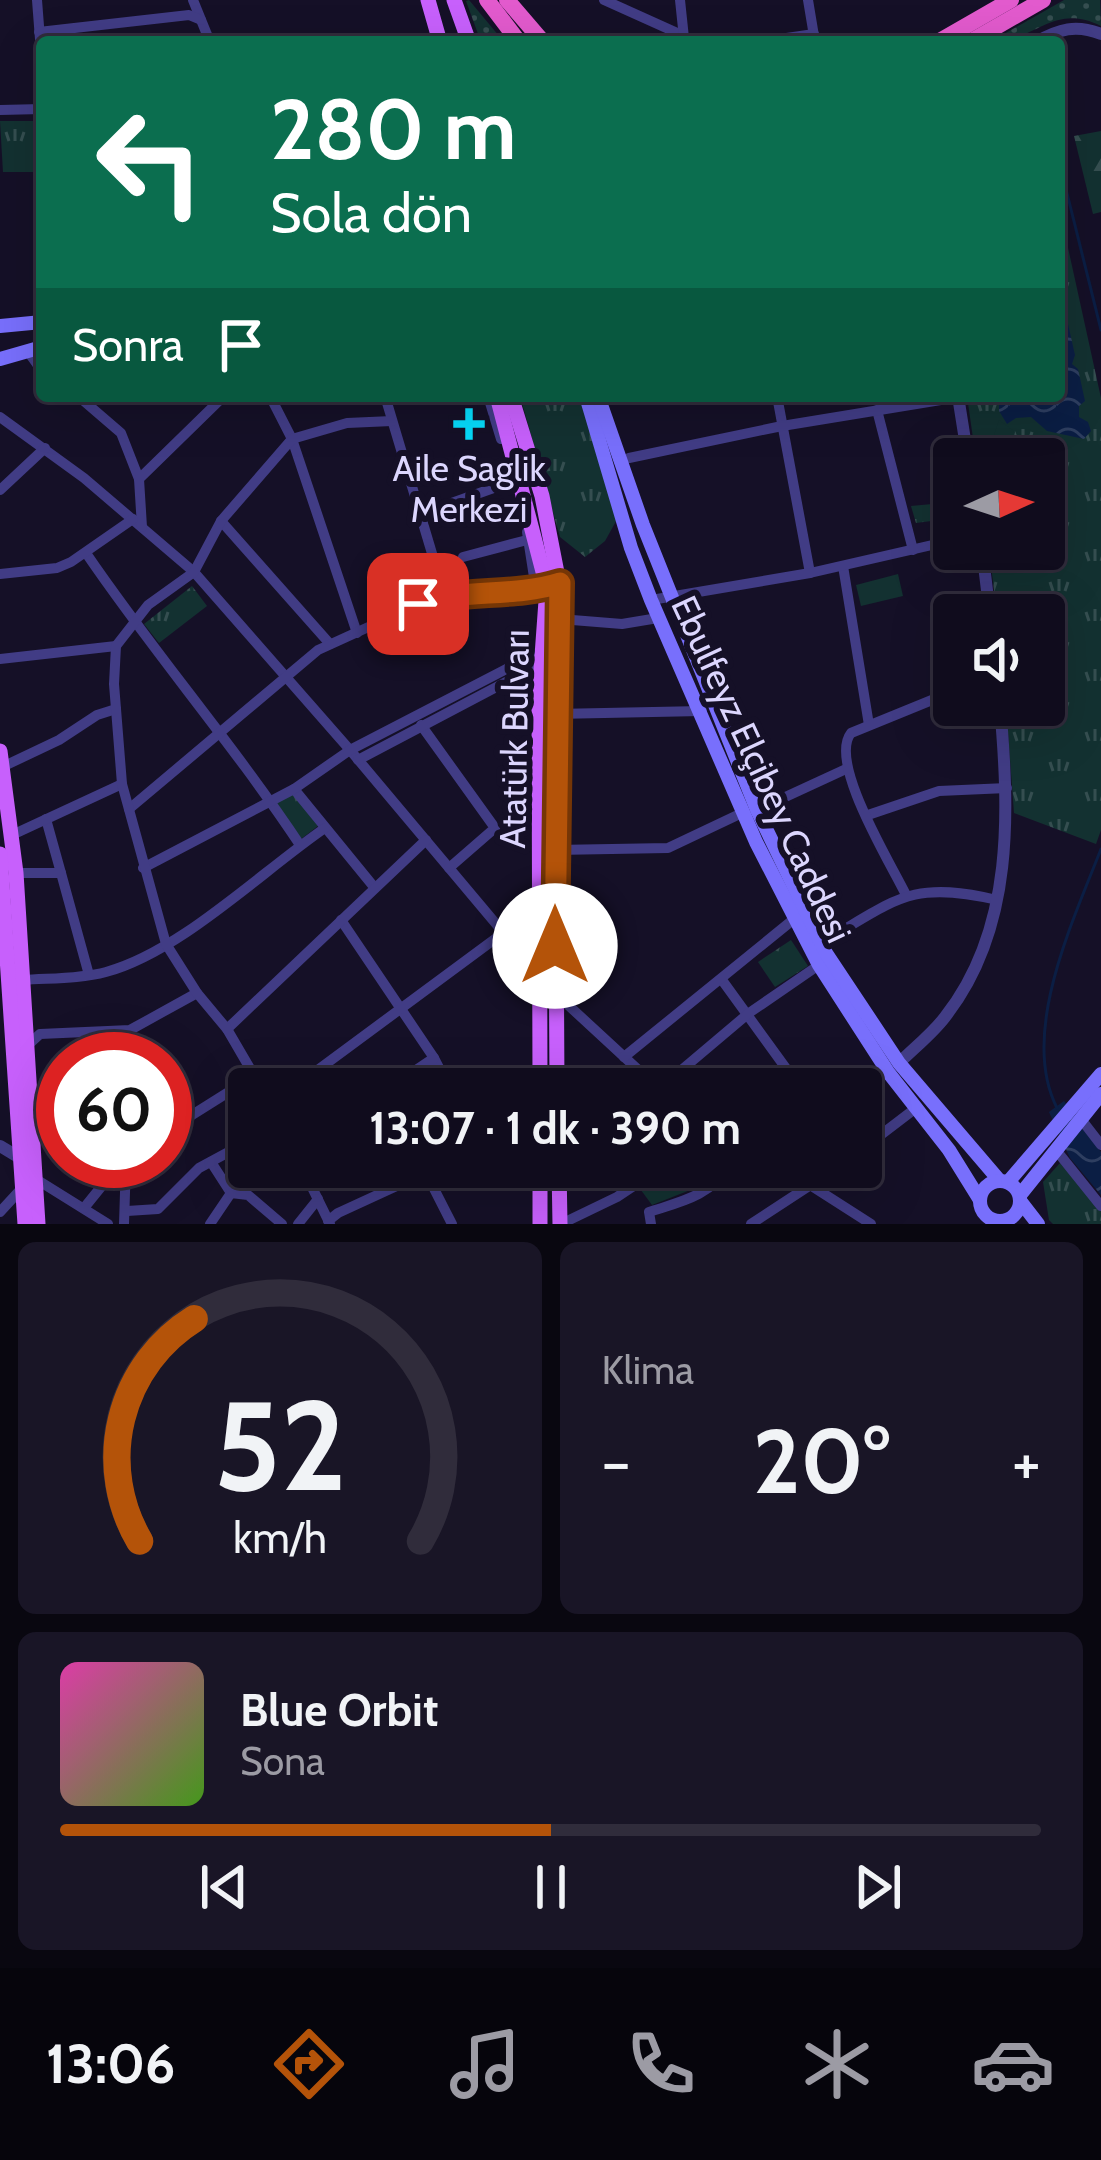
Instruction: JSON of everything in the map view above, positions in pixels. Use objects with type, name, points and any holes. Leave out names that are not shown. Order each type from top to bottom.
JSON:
[{"type":"highway","points":[[487,0],[514,36]]},
{"type":"highway","points":[[508,0],[538,36]]},
{"type":"highway","points":[[980,36],[1043,0]]},
{"type":"highway","points":[[948,36],[1003,2]]},
{"type":"main road","points":[[428,0],[438,36]]},
{"type":"main road","points":[[454,0],[467,36]]},
{"type":"main road","points":[[0,326],[36,323]]},
{"type":"main road","points":[[0,359],[34,349]]},
{"type":"main road","name":"Atatürk Bulvarı","points":[[495,402],[560,619],[539,697],[540,1068]]},
{"type":"main road","name":"Atatürk Bulvarı","points":[[513,402],[542,496],[548,586],[555,714],[557,1068]]},
{"type":"main road","name":"Ebulfeyz Elçibey Caddesi","points":[[588,402],[658,618],[750,811],[821,943],[899,1063],[1003,1181]]},
{"type":"main road","name":"Ebulfeyz Elçibey Caddesi","points":[[600,402],[794,919],[876,1054],[981,1205]]},
{"type":"main road","points":[[1,759],[29,1036],[26,1224]]},
{"type":"main road","points":[[0,854],[8,1075],[20,1158],[38,1224]]},
{"type":"main road","points":[[981,1205],[991,1219],[1006,1222],[1017,1214],[1020,1198],[1059,1147],[1101,1074]]},
{"type":"main road","points":[[973,1224],[988,1185],[1003,1181],[1054,1125],[1077,1116],[1101,1094]]},
{"type":"main road","points":[[1003,1181],[1038,1224]]},
{"type":"main road","points":[[540,1188],[540,1224]]},
{"type":"main road","points":[[560,1188],[561,1224]]},
{"type":"street","points":[[37,0],[39,36]]},
{"type":"street","points":[[193,0],[207,36]]},
{"type":"street","points":[[604,0],[678,36]]},
{"type":"street","points":[[680,0],[684,36]]},
{"type":"street","points":[[808,0],[814,36]]},
{"type":"street","points":[[39,32],[189,15],[201,20]]},
{"type":"street","points":[[1049,36],[1080,27],[1101,34]]},
{"type":"street","points":[[0,110],[36,109]]},
{"type":"street","points":[[85,402],[121,433],[139,478],[138,523]]},
{"type":"street","points":[[139,478],[218,402]]},
{"type":"street","points":[[273,402],[292,439],[357,633]]},
{"type":"street","points":[[387,402],[445,597]]},
{"type":"street","points":[[129,808],[285,676],[330,644],[418,604],[548,586],[527,540],[494,402]]},
{"type":"street","points":[[778,402],[810,573]]},
{"type":"street","points":[[629,458],[927,402]]},
{"type":"street","points":[[959,402],[965,438]]},
{"type":"street","points":[[877,410],[913,550]]},
{"type":"street","points":[[0,417],[194,572],[540,977],[636,1068]]},
{"type":"street","points":[[249,1068],[166,944],[122,784],[116,646],[132,620],[194,572],[220,521],[292,439],[347,423],[392,422]]},
{"type":"street","points":[[0,490],[44,448]]},
{"type":"street","points":[[422,514],[513,481]]},
{"type":"street","points":[[220,521],[330,644]]},
{"type":"street","points":[[0,574],[57,568],[138,523]]},
{"type":"street","points":[[463,557],[527,540]]},
{"type":"street","points":[[651,600],[810,573],[933,546]]},
{"type":"street","points":[[86,554],[300,844]]},
{"type":"street","points":[[843,566],[868,725]]},
{"type":"street","points":[[560,619],[622,624],[658,618]]},
{"type":"street","points":[[0,659],[116,646]]},
{"type":"street","points":[[354,755],[422,725],[551,653]]},
{"type":"street","points":[[143,868],[551,653]]},
{"type":"street","points":[[906,895],[846,769],[847,736],[933,699]]},
{"type":"street","points":[[1,759],[59,740],[97,715],[116,709]]},
{"type":"street","points":[[555,714],[702,711]]},
{"type":"street","points":[[422,725],[495,829],[448,868]]},
{"type":"street","points":[[899,1063],[944,1020],[981,953],[997,900],[1008,817],[1002,726]]},
{"type":"street","points":[[555,850],[675,846],[846,769]]},
{"type":"street","points":[[12,835],[122,784]]},
{"type":"street","points":[[868,815],[940,791],[1007,788]]},
{"type":"street","points":[[294,789],[374,887]]},
{"type":"street","points":[[46,819],[89,975]]},
{"type":"street","points":[[22,980],[89,975],[131,963],[166,944],[325,828]]},
{"type":"street","points":[[227,1029],[426,840]]},
{"type":"street","points":[[16,873],[61,873]]},
{"type":"street","points":[[821,943],[906,895],[945,890],[997,900]]},
{"type":"street","points":[[624,1057],[794,919]]},
{"type":"street","points":[[341,920],[439,1068]]},
{"type":"street","points":[[322,1068],[503,933]]},
{"type":"street","points":[[684,1068],[748,1013],[819,965]]},
{"type":"street","points":[[722,980],[786,1068]]},
{"type":"street","points":[[119,1032],[197,993]]},
{"type":"street","points":[[29,1036],[36,1036]]},
{"type":"street","points":[[419,1068],[434,1058]]},
{"type":"street","points":[[192,1115],[228,1092]]},
{"type":"street","points":[[882,1134],[916,1108]]},
{"type":"street","points":[[31,1111],[36,1111]]},
{"type":"street","points":[[1077,1116],[1101,1145]]},
{"type":"street","points":[[0,1146],[20,1158]]},
{"type":"street","points":[[1059,1147],[1101,1206]]},
{"type":"street","points":[[125,1188],[126,1218],[158,1209],[176,1187],[228,1153]]},
{"type":"street","points":[[211,1162],[231,1192],[248,1196],[282,1224]]},
{"type":"street","points":[[0,1212],[27,1180],[108,1224]]},
{"type":"street","points":[[84,1208],[101,1188]]},
{"type":"street","points":[[312,1188],[329,1222],[338,1213],[393,1188]]},
{"type":"street","points":[[439,1188],[452,1224]]},
{"type":"street","points":[[561,1224],[632,1188],[650,1218],[710,1188]]},
{"type":"street","points":[[751,1224],[806,1188]]},
{"type":"street","points":[[818,1188],[871,1224]]},
{"type":"street","points":[[210,1224],[231,1192]]},
{"type":"street","points":[[298,1224],[318,1199]]},
{"type":"green space","points":[[469,0],[499,36],[479,36]]},
{"type":"green space","points":[[1064,0],[1100,0],[1101,26],[1070,18],[1020,36],[1001,36]]},
{"type":"green space","points":[[0,121],[36,121],[36,172],[3,172]]},
{"type":"green space","points":[[1101,131],[1101,212],[1093,214],[1074,136]]},
{"type":"green space","points":[[1065,234],[1101,398],[1101,830],[1096,844],[1014,813],[1008,726],[1065,726],[1065,594],[994,594],[992,570],[1065,570],[1065,438],[973,438],[968,402],[1065,402]]},
{"type":"green space","points":[[522,402],[590,402],[620,514],[605,541],[585,557],[560,537]]},
{"type":"green space","points":[[999,420],[1015,432],[1014,438],[993,438]]},
{"type":"green space","points":[[933,504],[933,521],[916,523],[911,506]]},
{"type":"green space","points":[[898,574],[903,596],[861,606],[856,585]]},
{"type":"green space","points":[[192,586],[207,606],[159,643],[144,624]]},
{"type":"green space","points":[[293,794],[318,826],[301,839],[276,802]]},
{"type":"green space","points":[[791,940],[808,966],[775,987],[758,962]]},
{"type":"green space","points":[[1060,1163],[1101,1211],[1101,1224],[1053,1224],[1049,1220],[1043,1182]]},
{"type":"green space","points":[[644,1188],[695,1188],[652,1205]]},
{"type":"water","points":[[1065,311],[1075,355],[1072,364],[1078,369],[1085,401],[1079,406],[1079,417],[1091,431],[1084,439],[1047,431],[1031,417],[1007,424],[999,402],[1065,402]]},
{"type":"water","points":[[1064,1101],[1101,1152],[1101,1195],[1070,1158],[1049,1112]]},
{"type":"waterway","points":[[1065,185],[1101,330]]},
{"type":"waterway","points":[[1057,1108],[1047,1079],[1047,1013],[1065,943],[1101,849]]},
{"type":"place","name":"Aile Saglik Merkezi","points":[[469,424]]},
{"type":"route","points":[[418,604],[560,583],[555,946]]}]
